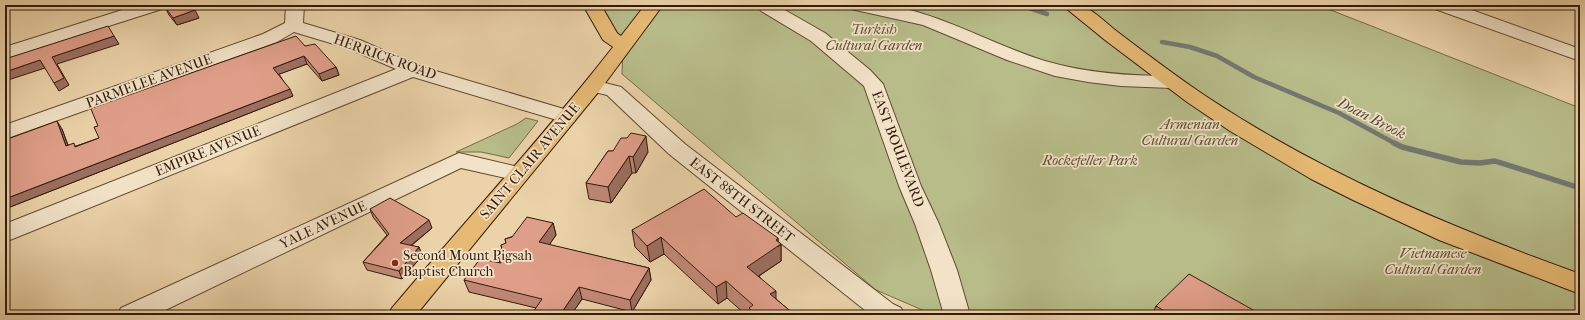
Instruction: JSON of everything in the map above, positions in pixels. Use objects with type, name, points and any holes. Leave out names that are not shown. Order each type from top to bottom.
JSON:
[{"type":"main road","points":[[592,5],[610,36],[623,46]]},
{"type":"main road","name":"SAINT CLAIR AVENUE","points":[[401,315],[593,86],[654,5]]},
{"type":"main road","points":[[1071,5],[1171,82],[1238,127],[1350,189],[1456,237],[1580,284]]},
{"type":"street","points":[[5,53],[156,5]]},
{"type":"street","points":[[292,26],[295,20],[295,5]]},
{"type":"street","points":[[857,5],[900,13],[938,24],[1024,60],[1069,73],[1113,81],[1171,82]]},
{"type":"street","points":[[1441,5],[1580,55]]},
{"type":"street","name":"EAST BOULEVARD","points":[[770,6],[822,40],[873,84],[910,186],[927,224],[944,270],[956,315]]},
{"type":"street","name":"HERRICK ROAD","points":[[292,26],[318,32],[394,60],[412,70],[567,117]]},
{"type":"street","name":"PARMELEE AVENUE","points":[[5,132],[270,38],[292,26]]},
{"type":"street","name":"EMPIRE AVENUE","points":[[5,233],[412,70]]},
{"type":"street","name":"EAST 88TH STREET","points":[[593,86],[614,91],[676,149],[878,306],[892,315]]},
{"type":"street","name":"YALE AVENUE","points":[[130,315],[459,160],[486,165],[519,174]]},
{"type":"green space","name":"Rockefeller Park","points":[[600,5],[1318,5],[1580,108],[1580,315],[934,315],[876,290],[622,74],[623,46]]},
{"type":"green space","points":[[526,118],[538,121],[509,158],[481,152],[456,152],[517,124]]},
{"type":"building","points":[[172,5],[191,5],[195,10],[173,18],[165,7]]},
{"type":"building","points":[[108,26],[114,36],[52,57],[64,78],[54,83],[40,60],[5,72],[5,59]]},
{"type":"building","points":[[296,36],[305,46],[315,44],[336,67],[319,74],[304,56],[273,68],[290,89],[5,199],[5,140],[57,121],[66,146],[74,143],[75,147],[99,138],[94,127],[98,126],[91,109],[92,108]]},
{"type":"building","points":[[631,133],[646,136],[633,157],[629,156],[608,187],[586,183],[608,151],[613,151],[621,138],[627,138]]},
{"type":"building","points":[[704,189],[736,217],[743,213],[778,238],[776,240],[781,244],[747,267],[776,291],[770,294],[795,315],[756,315],[749,308],[753,305],[726,281],[716,287],[661,237],[647,246],[632,230]]},
{"type":"building","points":[[390,198],[429,220],[400,243],[419,247],[399,271],[363,262],[389,234],[370,209]]},
{"type":"building","points":[[527,217],[553,223],[539,242],[649,268],[630,300],[579,287],[560,315],[531,315],[542,299],[464,280],[480,259],[501,263],[496,252],[502,249],[501,245],[506,243],[505,239],[512,237]]},
{"type":"building","points":[[1189,274],[1262,315],[1171,315],[1156,306]]},
{"type":"waterway","name":"Doan Brook","points":[[1020,5],[1047,14]]},
{"type":"waterway","name":"Doan Brook","points":[[1162,42],[1190,47],[1217,56],[1254,77],[1339,113],[1396,144]]},
{"type":"waterway","name":"Doan Brook","points":[[1396,144],[1402,147],[1461,162],[1480,163],[1495,161],[1580,188]]},
{"type":"place","name":"Second Mount Pigsah Baptist Church","points":[[395,263]]},
{"type":"park label","name":"Turkish Cultural Garden","points":[[874,38]]},
{"type":"park label","name":"Armenian Cultural Garden","points":[[1190,132]]},
{"type":"park label","name":"Vietnamese Cultural Garden","points":[[1433,262]]}]
